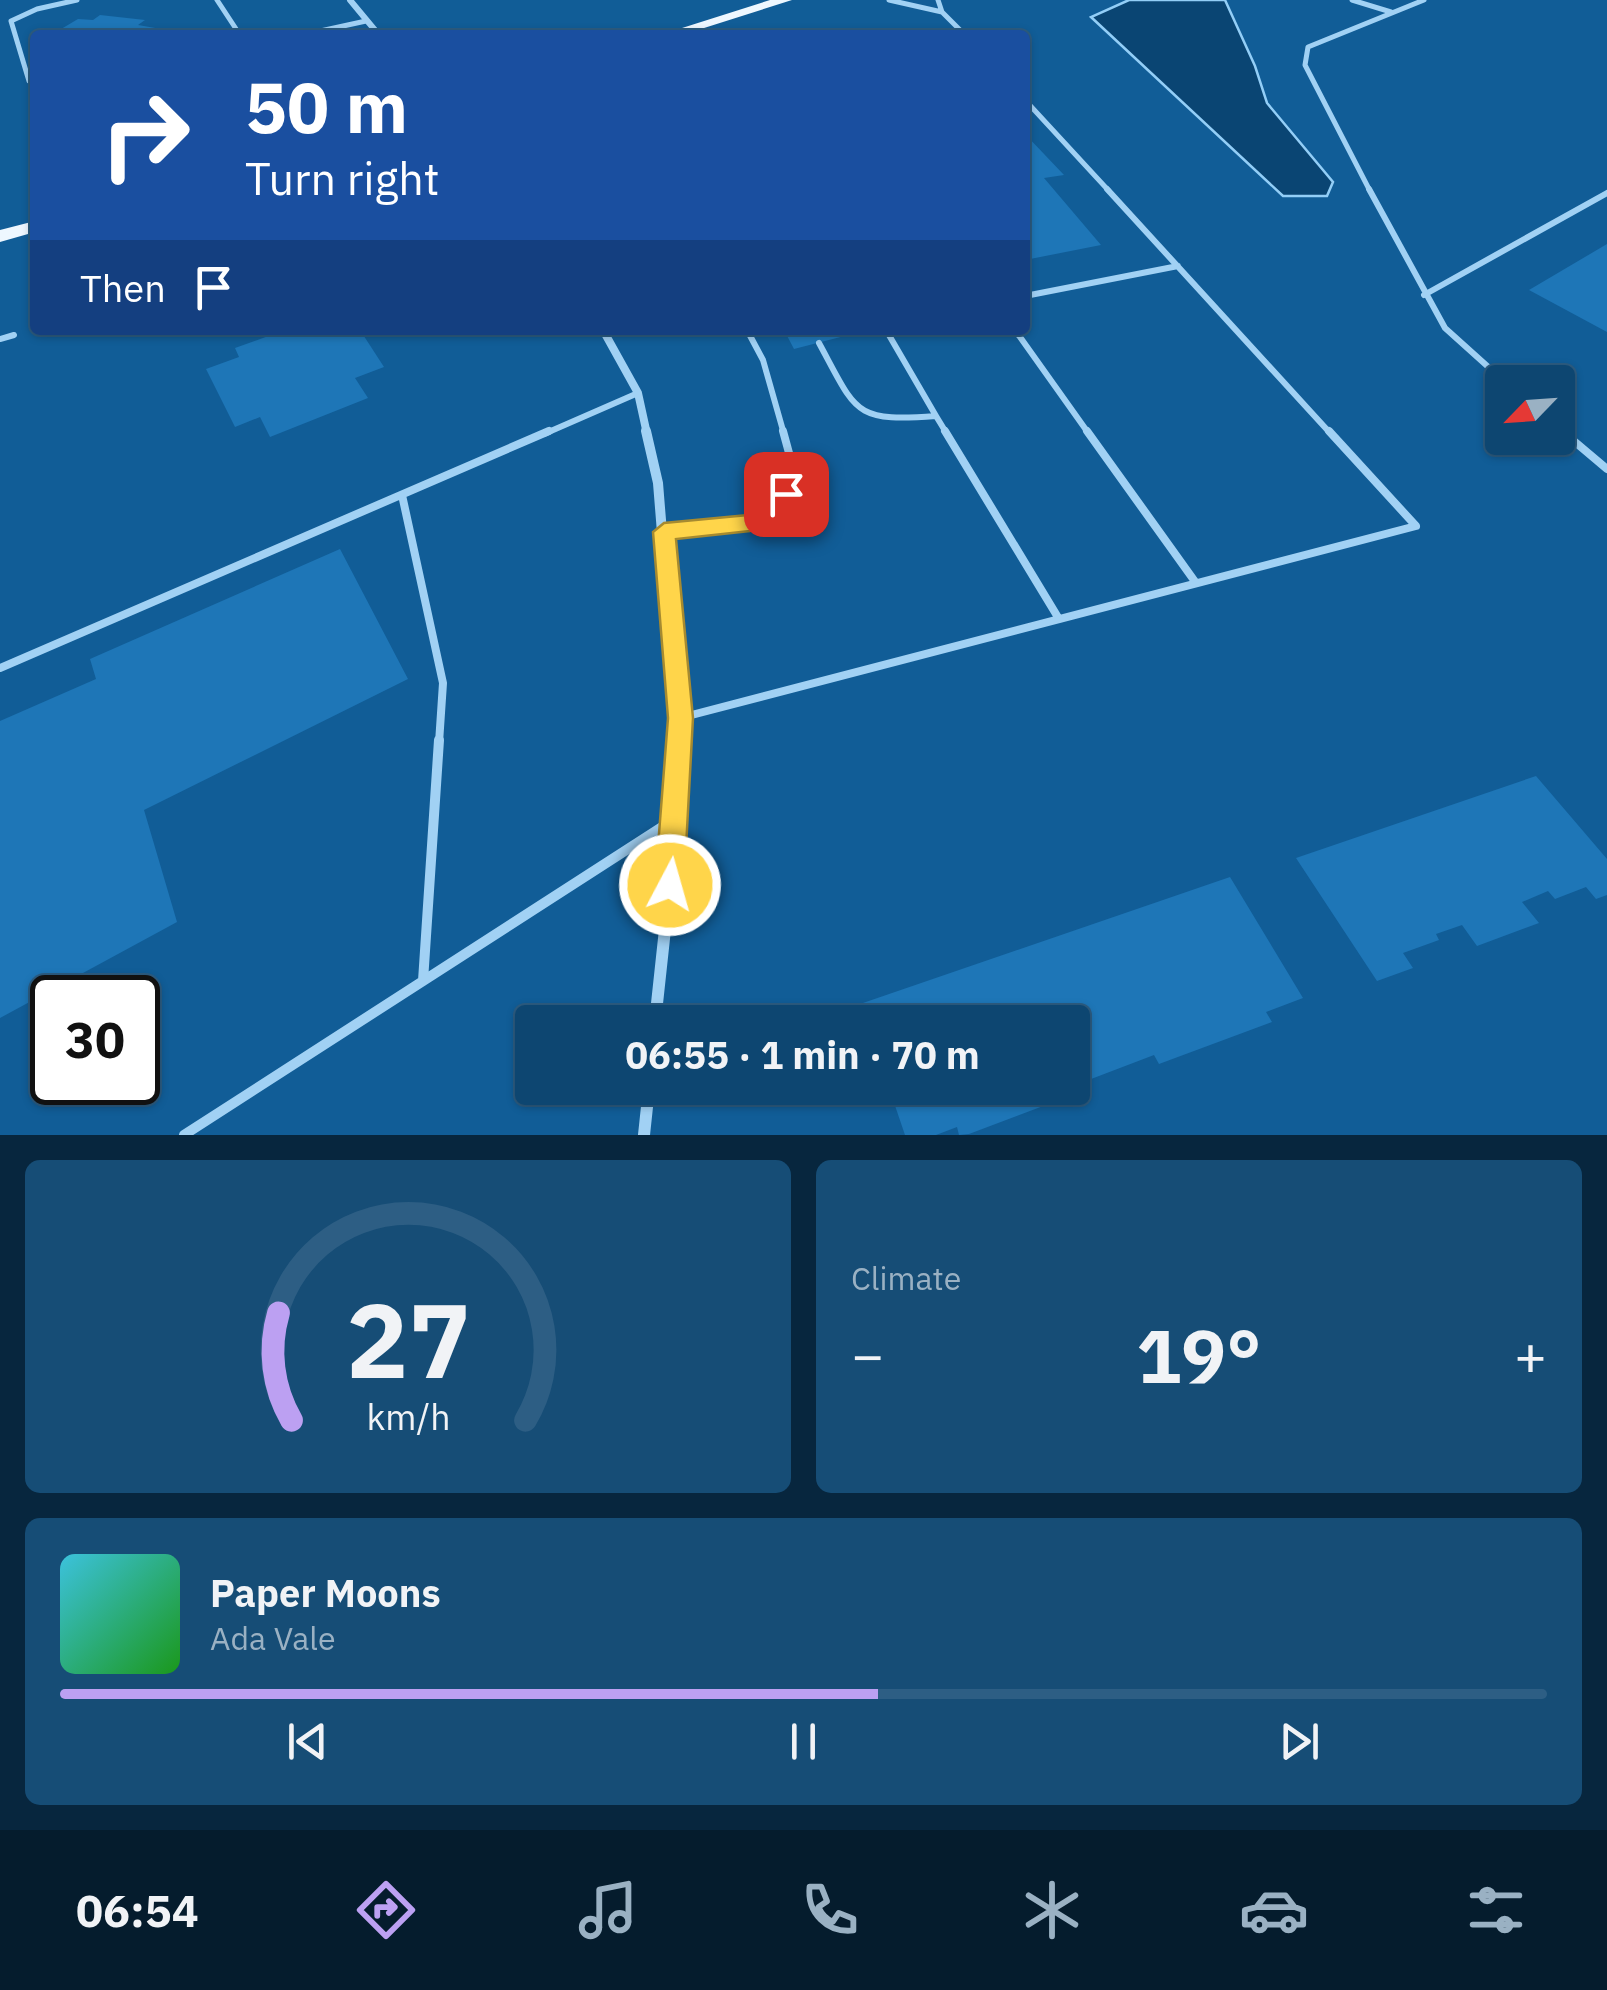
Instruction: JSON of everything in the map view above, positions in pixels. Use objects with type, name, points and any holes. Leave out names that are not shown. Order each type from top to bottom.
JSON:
[{"type":"main road","points":[[685,30],[785,0]]},
{"type":"main road","points":[[0,236],[30,227]]},
{"type":"street","points":[[350,0],[375,30]]},
{"type":"street","points":[[606,335],[638,393],[658,484],[680,718],[676,818],[657,1005]]},
{"type":"street","points":[[644,1135],[647,1105]]},
{"type":"lane","points":[[30,82],[11,21],[77,0]]},
{"type":"lane","points":[[217,0],[237,30]]},
{"type":"lane","points":[[889,0],[942,12]]},
{"type":"lane","points":[[938,0],[942,12],[961,30]]},
{"type":"lane","points":[[1352,0],[1393,12]]},
{"type":"lane","points":[[1364,0],[1393,12]]},
{"type":"lane","points":[[1381,0],[1393,12]]},
{"type":"lane","points":[[1424,0],[1308,48],[1306,65],[1424,295],[1445,328],[1486,365]]},
{"type":"lane","points":[[323,30],[366,20]]},
{"type":"lane","points":[[680,718],[1416,526],[1030,105]]},
{"type":"lane","points":[[1424,295],[1607,193]]},
{"type":"lane","points":[[1030,295],[1178,266]]},
{"type":"lane","points":[[0,339],[14,335]]},
{"type":"lane","points":[[664,532],[750,523],[776,513],[795,475],[764,360],[750,335]]},
{"type":"lane","points":[[889,335],[1060,618]]},
{"type":"lane","points":[[1019,335],[1196,583]]},
{"type":"lane","points":[[819,343],[850,401],[881,420],[936,416]]},
{"type":"lane","points":[[0,668],[638,393]]},
{"type":"lane","points":[[1575,442],[1607,469]]},
{"type":"lane","points":[[402,495],[443,683],[423,981]]},
{"type":"lane","points":[[184,1135],[676,818]]},
{"type":"water","points":[[1129,0],[1225,0],[1267,103],[1333,182],[1327,196],[1283,196],[1091,17]]},
{"type":"building","points":[[100,15],[145,20],[138,25],[167,30],[59,30],[78,19],[93,20]]},
{"type":"building","points":[[1030,139],[1064,175],[1044,178],[1101,245],[1030,259]]},
{"type":"building","points":[[1607,244],[1607,332],[1529,290]]},
{"type":"building","points":[[271,335],[363,335],[384,367],[355,378],[368,398],[270,437],[260,417],[235,427],[206,369],[239,357],[235,348]]},
{"type":"building","points":[[787,335],[848,335],[794,349]]},
{"type":"building","points":[[340,549],[408,679],[144,810],[177,922],[79,975],[30,975],[30,1002],[0,1018],[0,721],[96,679],[90,659]]},
{"type":"building","points":[[1536,776],[1607,859],[1607,895],[1596,899],[1586,887],[1555,899],[1548,891],[1522,902],[1539,923],[1477,946],[1462,925],[1436,934],[1439,940],[1403,953],[1413,968],[1377,981],[1296,858]]},
{"type":"building","points":[[1230,877],[1303,998],[1266,1012],[1272,1022],[1159,1064],[1154,1055],[1090,1079],[1090,1005],[860,1004]]},
{"type":"building","points":[[895,1105],[1046,1105],[969,1134],[959,1135],[957,1127],[936,1135],[905,1135]]},
{"type":"route","points":[[670,885],[680,718],[664,532],[750,523],[776,513],[786,494]]}]
